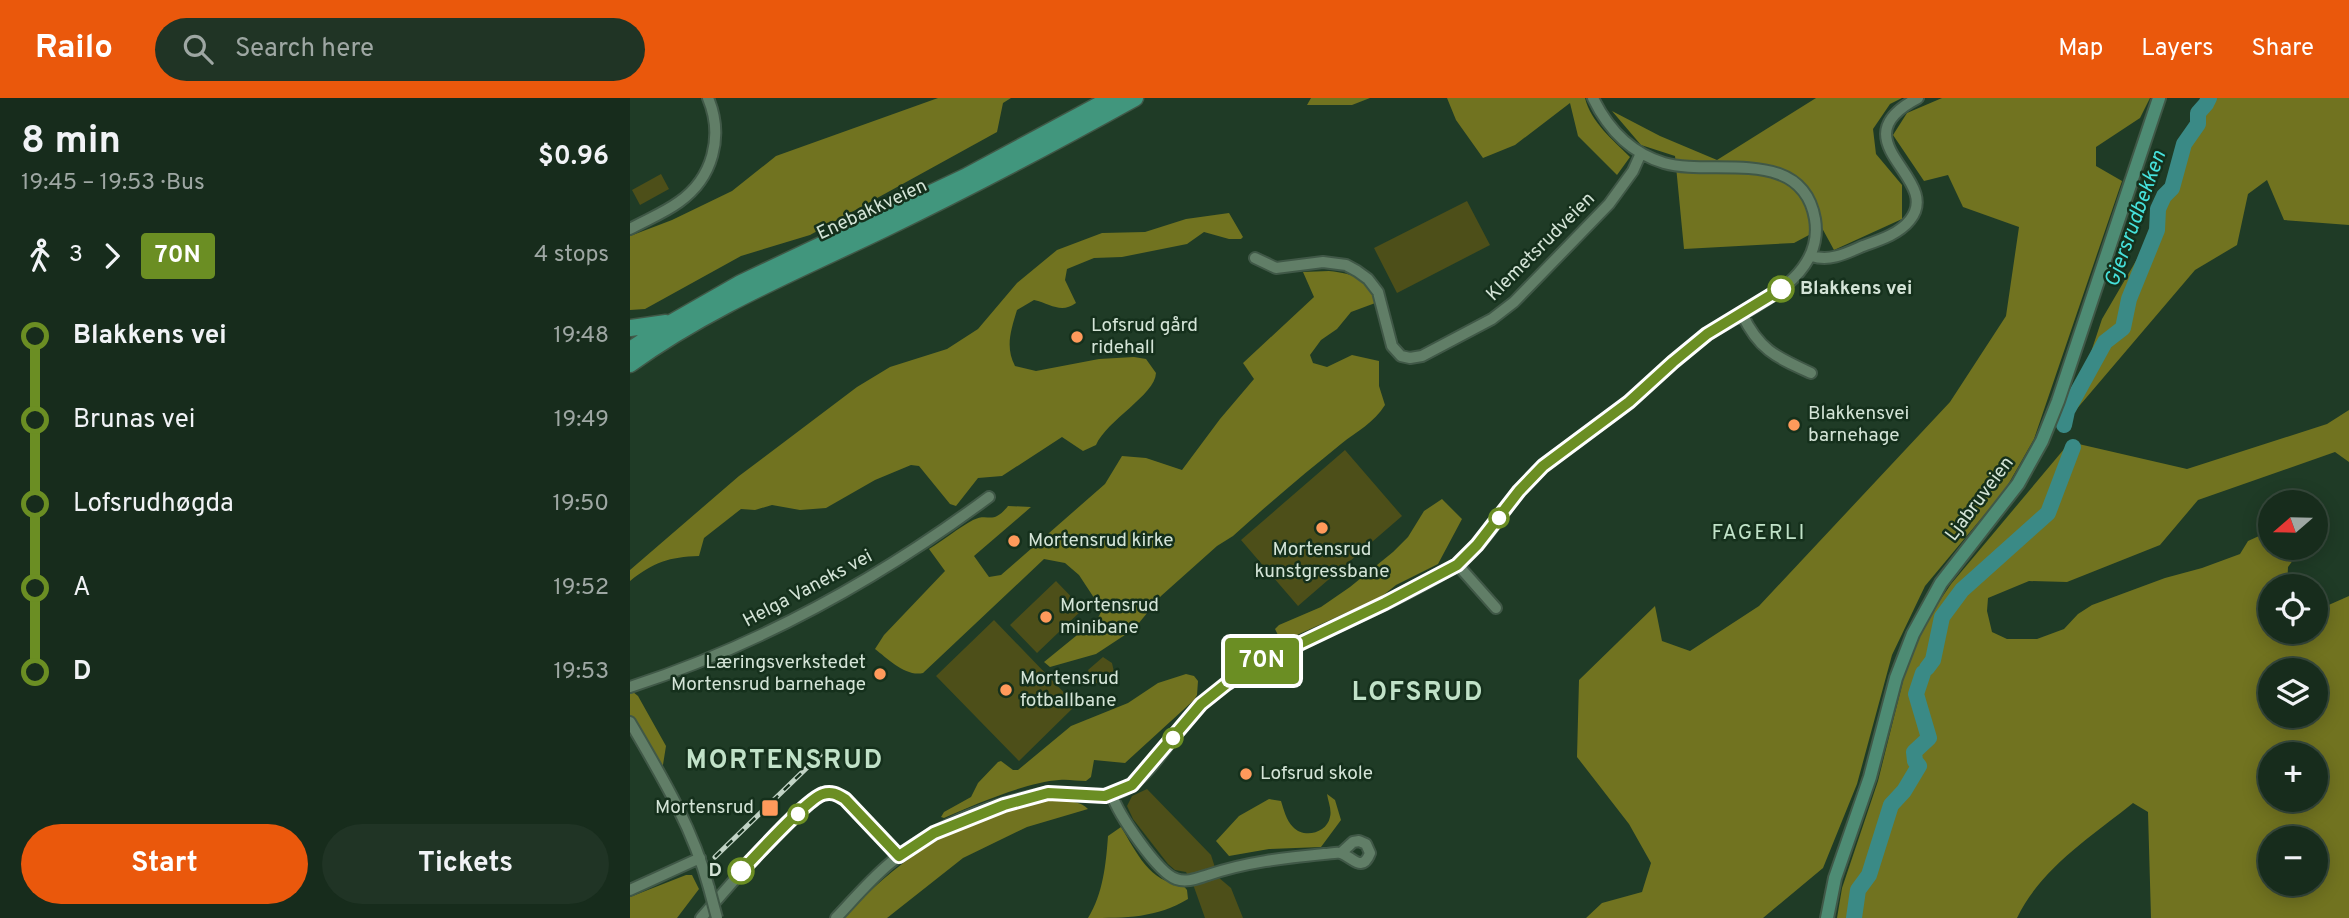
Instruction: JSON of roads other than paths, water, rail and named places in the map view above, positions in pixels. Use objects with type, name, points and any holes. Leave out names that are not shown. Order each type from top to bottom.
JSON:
[{"type":"highway","name":"Enebakkveien","points":[[630,350],[741,283],[965,177],[1112,98]]},
{"type":"highway","name":"Enebakkveien","points":[[630,364],[678,331],[745,294],[969,187],[1135,98]]},
{"type":"highway","points":[[637,327],[671,323]]},
{"type":"main road","name":"Ljabruveien","points":[[1828,918],[1835,878],[1870,777],[1890,694],[1906,650],[1931,598],[1959,558],[2011,495],[2042,441],[2058,401],[2159,98]]},
{"type":"street","points":[[630,229],[678,203],[693,190],[705,174],[715,138],[714,117],[708,98]]},
{"type":"street","points":[[836,918],[899,856],[946,827],[1020,800],[1048,793],[1099,797],[1132,785],[1201,704],[1241,674],[1457,565],[1543,466],[1629,402],[1707,334],[1783,288],[1812,256],[1816,236],[1812,209],[1802,192],[1786,178],[1775,172],[1750,166],[1705,168],[1675,165],[1641,153],[1610,126],[1593,98]]},
{"type":"street","points":[[1812,256],[1829,258],[1849,253],[1894,233],[1911,219],[1916,205],[1916,190],[1890,153],[1887,134],[1895,113],[1918,98]]},
{"type":"street","name":"Klemetsrudveien","points":[[1255,258],[1276,268],[1323,262],[1346,265],[1357,271],[1368,279],[1378,292],[1394,349],[1401,356],[1416,358],[1492,319],[1514,302],[1609,204],[1633,171],[1641,153]]},
{"type":"street","points":[[1742,314],[1752,334],[1766,349],[1783,361],[1811,373]]},
{"type":"street","name":"Helga Vaneks vei","points":[[630,687],[705,661],[810,611],[881,570],[989,497]]},
{"type":"street","points":[[1457,565],[1496,608]]},
{"type":"street","points":[[630,722],[672,794],[700,858],[717,918]]},
{"type":"street","points":[[701,918],[762,849],[803,809],[823,794],[835,794],[845,799],[899,856]]},
{"type":"street","points":[[1112,794],[1123,818],[1151,856],[1162,870],[1176,879],[1195,879],[1249,862],[1342,853]]},
{"type":"street","points":[[630,890],[700,858]]},
{"type":"waterway","name":"Gjersrudbekken","points":[[2064,425],[2067,411],[2105,342],[2123,328],[2129,299],[2157,230],[2158,209],[2164,196],[2172,188],[2184,144],[2198,124],[2198,113],[2209,98]]},
{"type":"waterway","name":"Gjersrudbekken","points":[[1927,668],[1933,660],[1942,617],[1962,590],[2048,513],[2073,447]]},
{"type":"waterway","name":"Gjersrudbekken","points":[[1854,918],[1858,890],[1869,875],[1891,805],[1904,791],[1919,766],[1914,752],[1929,738],[1916,694],[1923,673]]},
{"type":"railway","points":[[715,857],[820,755]]},
{"type":"place","name":"Blakkens vei","points":[[1781,289]]},
{"type":"place","name":"Lofsrud gård ridehall","points":[[1077,337]]},
{"type":"place","name":"Blakkensvei barnehage","points":[[1794,425]]},
{"type":"place","name":"Mortensrud kunstgressbane","points":[[1322,528]]},
{"type":"place","name":"Mortensrud kirke","points":[[1014,541]]},
{"type":"place","name":"Mortensrud minibane","points":[[1046,617]]},
{"type":"place","name":"Læringsverkstedet Mortensrud barnehage","points":[[880,674]]},
{"type":"place","name":"Mortensrud fotballbane","points":[[1006,690]]},
{"type":"place","name":"Lofsrud skole","points":[[1246,774]]},
{"type":"place","name":"Mortensrud","points":[[770,808]]},
{"type":"place","name":"D","points":[[741,871]]},
{"type":"district","name":"FAGERLI","points":[[1759,533]]},
{"type":"district","name":"LOFSRUD","points":[[1418,693]]},
{"type":"district","name":"MORTENSRUD","points":[[785,761]]}]
